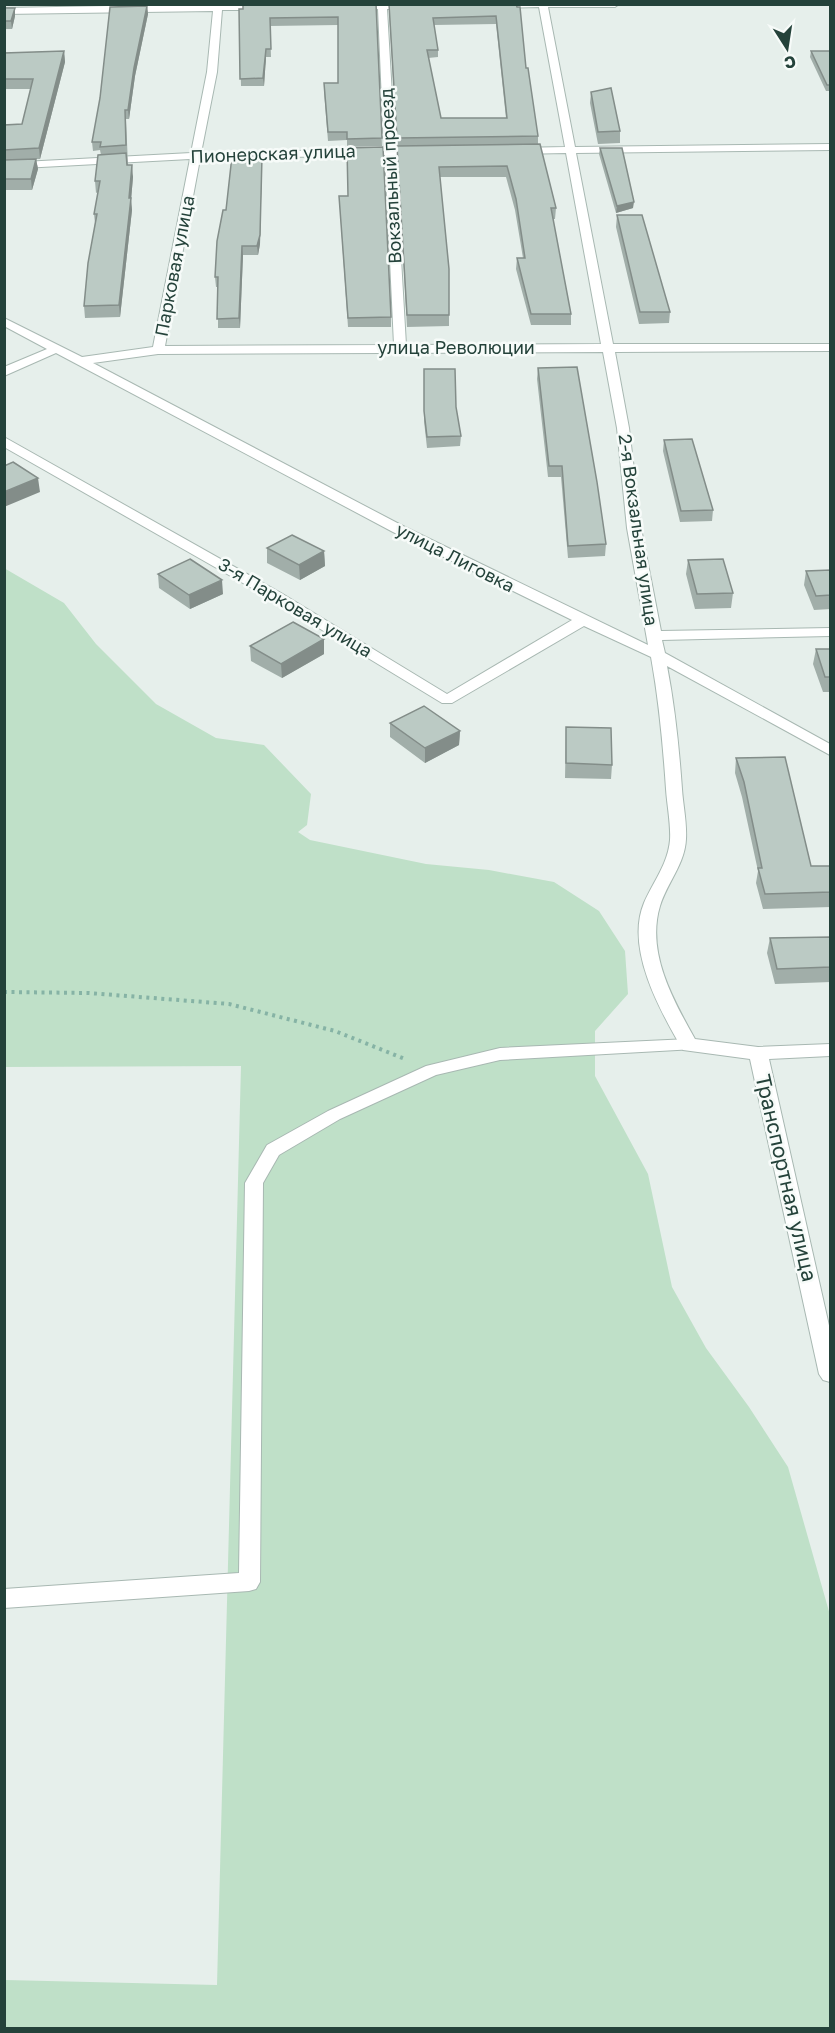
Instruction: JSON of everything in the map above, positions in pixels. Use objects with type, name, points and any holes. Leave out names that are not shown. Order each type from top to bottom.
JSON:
[{"type":"street","points":[[486,6],[615,4]]},
{"type":"street","name":"2-я Вокзальная улица","points":[[543,5],[623,428],[634,528],[668,711],[678,840],[670,871],[652,905],[646,936],[656,976],[670,1010],[689,1045]]},
{"type":"street","points":[[4,11],[218,6],[276,7]]},
{"type":"street","name":"Парковая улица","points":[[158,350],[212,72],[218,6]]},
{"type":"street","name":"Вокзальный проезд","points":[[382,6],[400,348]]},
{"type":"street","points":[[347,7],[428,6]]},
{"type":"street","points":[[504,151],[831,147]]},
{"type":"street","name":"Пионерская улица","points":[[4,166],[196,156],[435,151]]},
{"type":"street","name":"улица Лиговка","points":[[4,321],[388,524],[656,654],[831,750]]},
{"type":"street","name":"улица Революции","points":[[82,361],[158,350],[831,347]]},
{"type":"street","points":[[7,370],[56,349]]},
{"type":"street","name":"3-я Парковая улица","points":[[4,441],[276,596],[447,700],[583,620]]},
{"type":"street","points":[[653,636],[831,632]]},
{"type":"street","points":[[689,1045],[758,1053],[831,1050]]},
{"type":"street","name":"Транспортная улица","points":[[758,1053],[831,1374]]},
{"type":"lane","points":[[4,1599],[249,1582],[254,1183],[273,1150],[334,1115],[432,1070],[500,1054],[689,1045]]},
{"type":"path","points":[[4,992],[89,993],[229,1004],[335,1030],[432,1070]]},
{"type":"green space","points":[[4,568],[64,603],[96,644],[156,704],[216,738],[264,745],[311,794],[307,825],[298,832],[310,840],[426,864],[489,870],[554,882],[599,911],[625,951],[628,994],[595,1031],[595,1076],[648,1174],[672,1287],[706,1348],[749,1407],[788,1467],[830,1615],[830,2028],[5,2028],[5,1980],[217,1985],[241,1066],[5,1067]]},
{"type":"building","points":[[376,4],[382,138],[347,139],[347,132],[328,132],[324,83],[338,83],[338,17],[270,18],[271,49],[266,49],[263,78],[240,79],[239,9],[243,9],[243,5]]},
{"type":"building","points":[[389,4],[516,4],[520,7],[526,68],[528,68],[538,136],[397,138]],"holes":[[[496,16],[507,118],[441,118],[427,50],[438,50],[433,18]]]},
{"type":"building","points":[[147,6],[128,110],[125,110],[126,145],[100,147],[101,142],[92,142],[100,98],[110,7]]},
{"type":"building","points":[[4,8],[15,8],[11,21],[4,21]]},
{"type":"building","points":[[64,51],[39,148],[4,150],[4,125],[22,124],[33,79],[4,79],[4,53]]},
{"type":"building","points":[[811,51],[831,51],[831,85],[827,85]]},
{"type":"building","points":[[611,88],[620,131],[598,132],[591,92]]},
{"type":"building","points":[[540,144],[556,208],[551,208],[571,314],[531,314],[517,258],[525,258],[516,199],[507,166],[439,167],[449,269],[449,315],[407,315],[397,146]]},
{"type":"building","points":[[383,147],[391,317],[348,318],[339,196],[348,196],[347,148]]},
{"type":"building","points":[[600,148],[622,148],[634,202],[617,206]]},
{"type":"building","points":[[126,153],[127,165],[132,165],[129,198],[131,198],[119,305],[84,306],[88,263],[97,214],[94,214],[100,181],[95,181],[98,155]]},
{"type":"building","points":[[232,156],[262,156],[260,235],[257,246],[242,246],[239,318],[217,319],[218,277],[215,277],[217,241],[223,210],[226,210]]},
{"type":"building","points":[[36,159],[31,179],[4,179],[4,160]]},
{"type":"building","points":[[617,215],[642,215],[670,312],[640,312]]},
{"type":"building","points":[[577,367],[606,544],[568,546],[562,466],[549,466],[538,368]]},
{"type":"building","points":[[424,369],[455,369],[456,407],[461,436],[427,437],[424,411]]},
{"type":"building","points":[[692,439],[713,510],[681,511],[664,440]]},
{"type":"building","points":[[13,462],[38,478],[4,492],[4,466]]},
{"type":"building","points":[[292,535],[324,551],[299,565],[267,548]]},
{"type":"building","points":[[190,559],[222,580],[189,595],[158,574]]},
{"type":"building","points":[[723,559],[733,593],[697,594],[688,560]]},
{"type":"building","points":[[831,570],[831,595],[816,596],[806,571]]},
{"type":"building","points":[[293,622],[324,639],[281,664],[250,646]]},
{"type":"building","points":[[816,649],[831,649],[831,677],[825,677]]},
{"type":"building","points":[[424,706],[460,731],[425,748],[390,723]]},
{"type":"building","points":[[566,727],[611,728],[612,765],[566,763]]},
{"type":"building","points":[[785,757],[811,866],[831,866],[831,892],[765,894],[758,868],[762,868],[744,782],[736,758]]},
{"type":"building","points":[[831,937],[831,967],[777,969],[770,938]]}]
